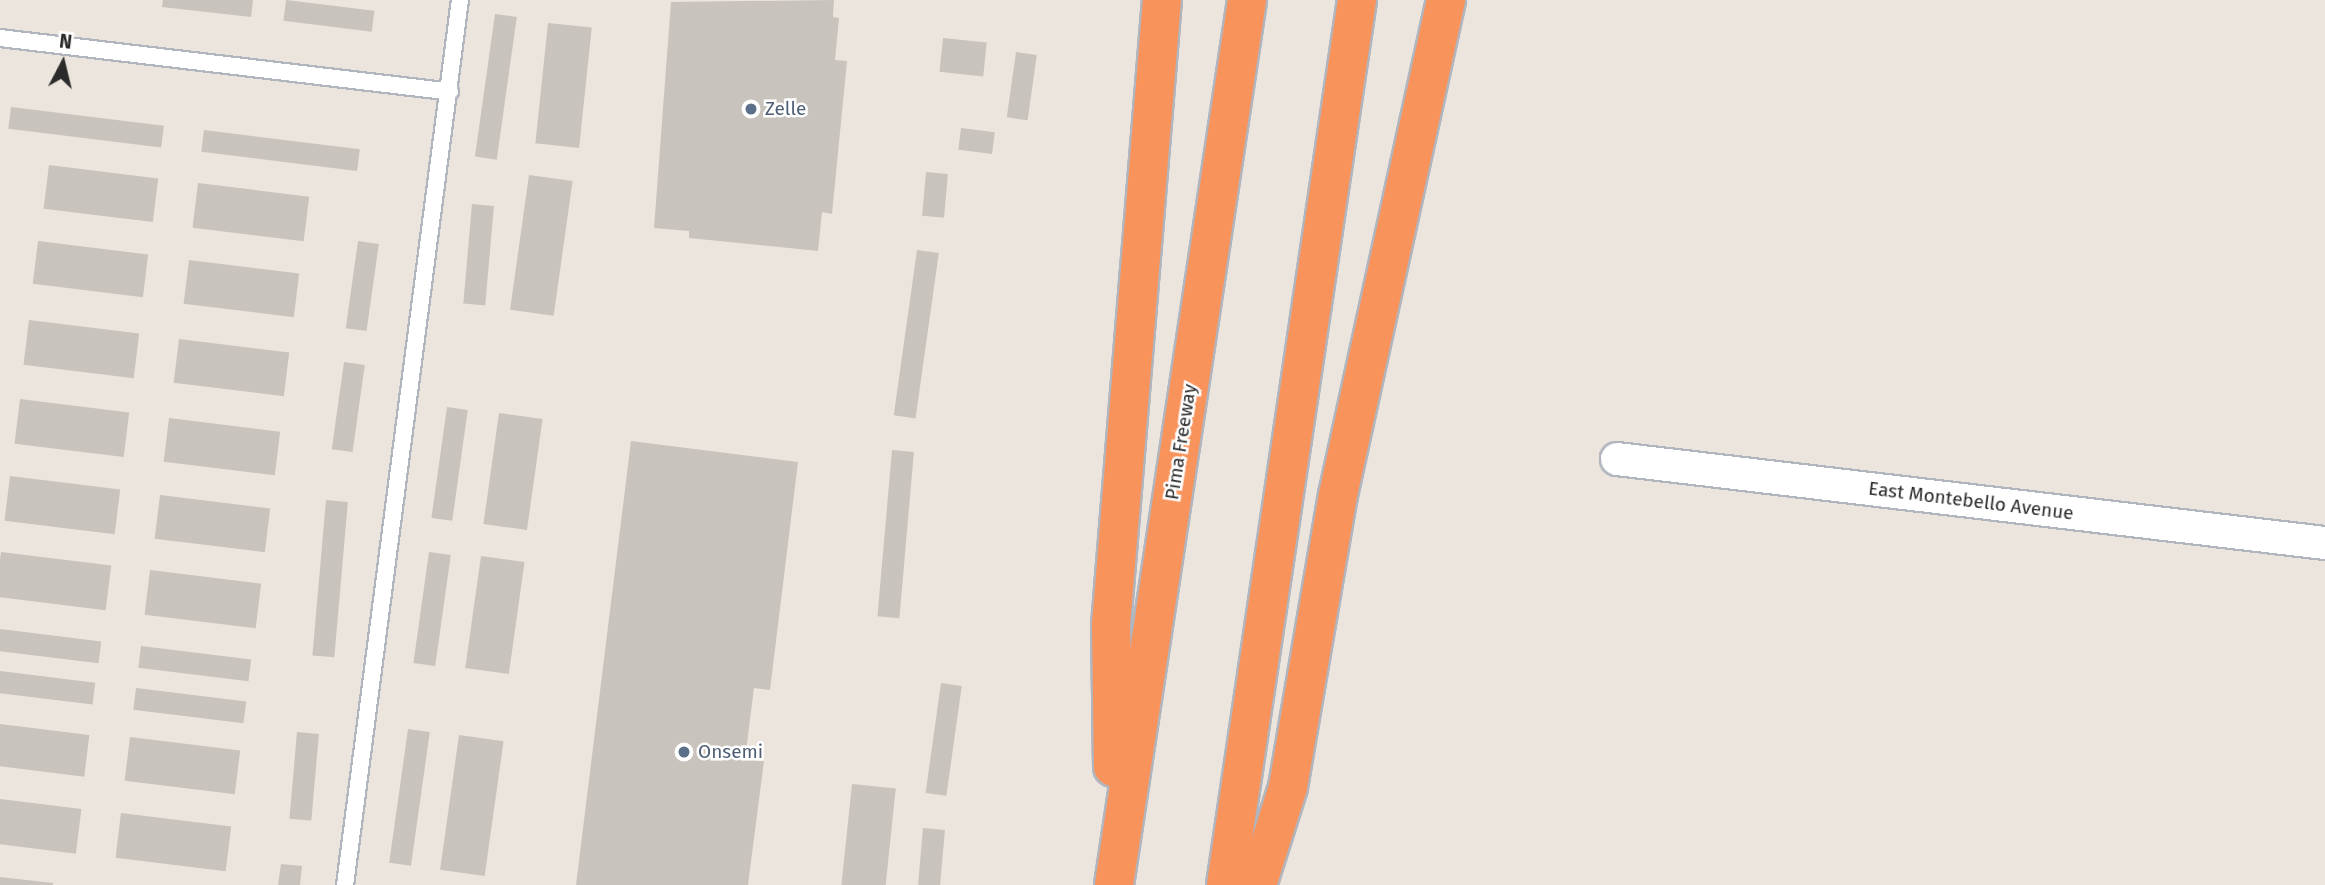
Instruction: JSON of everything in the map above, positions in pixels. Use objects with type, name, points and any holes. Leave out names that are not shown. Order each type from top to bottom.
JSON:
[{"type":"highway","points":[[1114,885],[1111,625],[1162,0]]},
{"type":"highway","name":"Pima Freeway","points":[[1114,885],[1247,0]]},
{"type":"highway","points":[[1226,885],[1357,0]]},
{"type":"highway","points":[[1257,885],[1288,788],[1338,495],[1446,0]]},
{"type":"street","name":"East Montebello Avenue","points":[[1618,459],[2325,543]]},
{"type":"lane","points":[[345,885],[460,0]]},
{"type":"lane","points":[[0,38],[450,92]]},
{"type":"building","points":[[163,0],[253,0],[251,17],[162,7]]},
{"type":"building","points":[[286,0],[374,11],[372,32],[283,21]]},
{"type":"building","name":"Zelle","points":[[834,0],[833,17],[839,18],[835,60],[847,61],[832,214],[822,212],[818,251],[689,238],[689,231],[654,228],[671,2]]},
{"type":"building","points":[[495,14],[517,17],[497,160],[475,157]]},
{"type":"building","points":[[548,23],[592,28],[579,148],[535,143]]},
{"type":"building","points":[[943,38],[987,43],[983,76],[939,72]]},
{"type":"building","points":[[1016,52],[1037,55],[1028,120],[1007,117]]},
{"type":"building","points":[[11,107],[164,126],[161,148],[8,129]]},
{"type":"building","points":[[961,128],[995,132],[992,154],[958,150]]},
{"type":"building","points":[[204,130],[360,149],[357,171],[201,152]]},
{"type":"building","points":[[49,165],[158,178],[153,222],[44,209]]},
{"type":"building","points":[[926,172],[948,174],[944,218],[922,216]]},
{"type":"building","points":[[529,175],[573,181],[554,316],[510,310]]},
{"type":"building","points":[[198,183],[309,197],[304,241],[193,228]]},
{"type":"building","points":[[472,204],[494,206],[485,306],[463,304]]},
{"type":"building","points":[[38,241],[148,255],[143,297],[33,284]]},
{"type":"building","points":[[358,241],[379,244],[367,331],[346,328]]},
{"type":"building","points":[[917,250],[939,253],[916,418],[894,415]]},
{"type":"building","points":[[189,260],[299,274],[294,317],[184,304]]},
{"type":"building","points":[[29,320],[139,334],[134,378],[24,365]]},
{"type":"building","points":[[179,339],[289,353],[284,396],[174,383]]},
{"type":"building","points":[[344,362],[365,365],[353,452],[332,449]]},
{"type":"building","points":[[20,399],[129,412],[124,457],[15,444]]},
{"type":"building","points":[[447,407],[468,410],[452,521],[431,518]]},
{"type":"building","points":[[499,413],[543,419],[527,530],[483,524]]},
{"type":"building","points":[[169,418],[280,432],[275,475],[164,462]]},
{"type":"building","points":[[631,441],[798,462],[770,690],[754,688],[745,759],[764,761],[748,885],[576,885]]},
{"type":"building","points":[[892,450],[914,452],[899,618],[877,616]]},
{"type":"building","points":[[10,476],[120,490],[115,534],[5,521]]},
{"type":"building","points":[[160,495],[270,509],[265,552],[155,539]]},
{"type":"building","points":[[326,500],[348,502],[334,657],[312,655]]},
{"type":"building","points":[[1,552],[111,566],[106,610],[0,597]]},
{"type":"building","points":[[429,552],[451,555],[435,666],[413,663]]},
{"type":"building","points":[[481,556],[525,562],[509,674],[465,668]]},
{"type":"building","points":[[150,570],[261,584],[256,628],[145,615]]},
{"type":"building","points":[[0,629],[101,641],[99,663],[0,651]]},
{"type":"building","points":[[141,646],[251,660],[248,681],[138,668]]},
{"type":"building","points":[[0,671],[95,683],[93,705],[0,693]]},
{"type":"building","points":[[941,683],[962,686],[946,796],[926,793]]},
{"type":"building","points":[[136,688],[246,702],[243,723],[133,710]]},
{"type":"building","points":[[0,724],[89,735],[84,777],[0,766]]},
{"type":"building","points":[[408,729],[430,732],[411,866],[389,863]]},
{"type":"building","points":[[297,732],[319,734],[311,821],[289,819]]},
{"type":"building","points":[[459,735],[504,741],[485,876],[440,870]]},
{"type":"building","points":[[130,737],[240,751],[235,794],[125,781]]},
{"type":"building","points":[[852,784],[896,789],[886,885],[841,885]]},
{"type":"building","points":[[0,799],[81,809],[76,854],[0,844]]},
{"type":"building","points":[[121,813],[231,827],[226,871],[116,858]]},
{"type":"building","points":[[923,828],[945,830],[940,885],[918,885]]},
{"type":"building","points":[[281,864],[302,866],[300,885],[278,885]]},
{"type":"building","points":[[0,877],[53,883],[53,885],[0,885]]},
{"type":"place","name":"Zelle","points":[[751,109]]},
{"type":"place","name":"Onsemi","points":[[684,752]]}]
